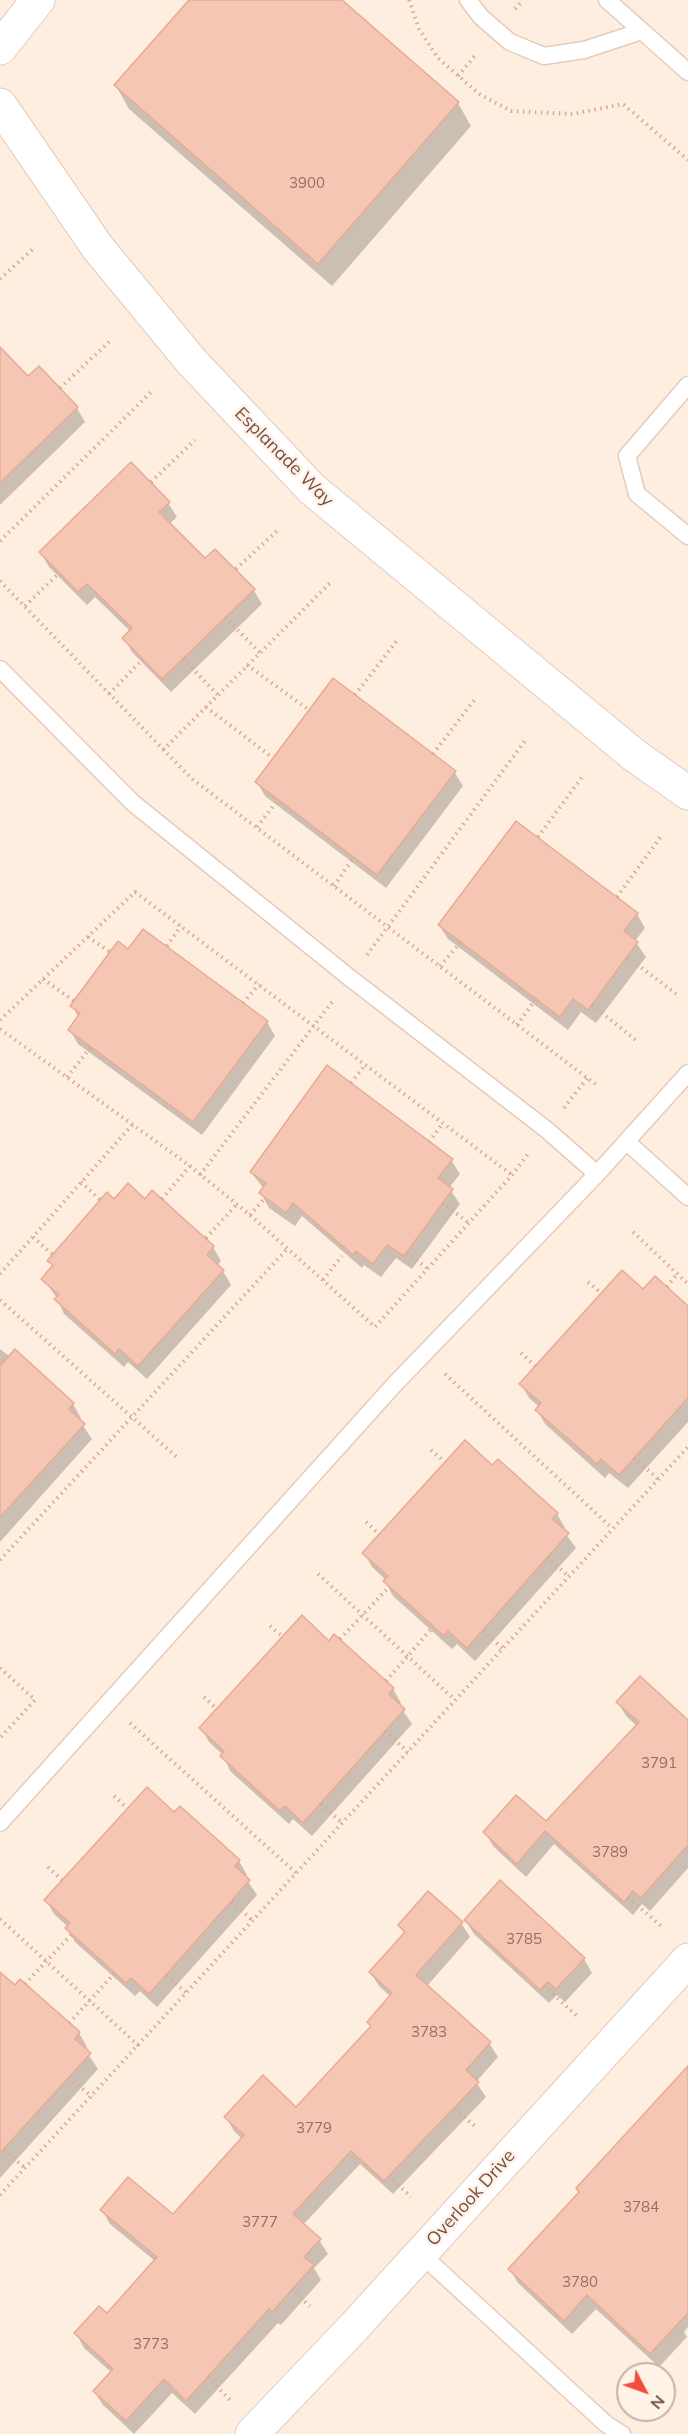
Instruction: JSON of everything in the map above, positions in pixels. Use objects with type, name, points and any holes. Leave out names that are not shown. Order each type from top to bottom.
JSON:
[{"type":"street","points":[[0,48],[38,0]]},
{"type":"street","name":"Esplanade Way","points":[[0,105],[98,248],[192,362],[312,489],[634,755],[688,793]]},
{"type":"street","name":"Overlook Drive","points":[[252,2434],[421,2254],[688,1960]]},
{"type":"lane","points":[[468,0],[481,17],[510,42],[544,56],[584,50],[642,31]]},
{"type":"lane","points":[[608,0],[688,72]]},
{"type":"lane","points":[[687,387],[627,456],[638,494],[688,537]]},
{"type":"lane","points":[[0,669],[133,803],[350,978],[547,1130],[597,1174]]},
{"type":"lane","points":[[0,1822],[423,1353],[597,1174],[688,1073]]},
{"type":"lane","points":[[627,1142],[688,1197]]},
{"type":"lane","points":[[421,2254],[606,2424],[622,2434]]},
{"type":"path","points":[[409,0],[419,29],[438,58],[479,94],[511,111],[573,114],[623,104],[688,160]]},
{"type":"path","points":[[0,279],[35,247]]},
{"type":"path","points":[[60,388],[110,341]]},
{"type":"path","points":[[0,541],[151,392]]},
{"type":"path","points":[[151,483],[195,440]]},
{"type":"path","points":[[236,569],[280,528]]},
{"type":"path","points":[[25,606],[59,573]]},
{"type":"path","points":[[0,581],[191,778],[598,1086]]},
{"type":"path","points":[[163,750],[332,581]]},
{"type":"path","points":[[225,617],[260,653]]},
{"type":"path","points":[[355,695],[399,638]]},
{"type":"path","points":[[109,694],[143,659]]},
{"type":"path","points":[[183,659],[218,695]]},
{"type":"path","points":[[247,666],[309,710]]},
{"type":"path","points":[[433,754],[476,699]]},
{"type":"path","points":[[206,707],[273,758]]},
{"type":"path","points":[[538,837],[582,777]]},
{"type":"path","points":[[256,828],[278,800]]},
{"type":"path","points":[[616,897],[662,835]]},
{"type":"path","points":[[334,886],[354,857]]},
{"type":"path","points":[[0,1020],[135,892],[512,1175]]},
{"type":"path","points":[[167,946],[181,926]]},
{"type":"path","points":[[88,937],[110,952]]},
{"type":"path","points":[[440,966],[461,942]]},
{"type":"path","points":[[627,957],[679,996]]},
{"type":"path","points":[[44,979],[74,1001]]},
{"type":"path","points":[[243,1003],[259,984]]},
{"type":"path","points":[[517,1025],[536,999]]},
{"type":"path","points":[[592,1005],[638,1042]]},
{"type":"path","points":[[0,1029],[190,1166],[288,1248],[375,1327],[512,1175],[588,1077]]},
{"type":"path","points":[[67,1077],[91,1047]]},
{"type":"path","points":[[351,1083],[366,1064]]},
{"type":"path","points":[[429,1142],[443,1123]]},
{"type":"path","points":[[0,1274],[133,1124]]},
{"type":"path","points":[[162,1198],[190,1166]]},
{"type":"path","points":[[81,1182],[100,1200]]},
{"type":"path","points":[[250,1215],[265,1198]]},
{"type":"path","points":[[442,1203],[468,1223]]},
{"type":"path","points":[[206,1238],[237,1204]]},
{"type":"path","points":[[633,1232],[688,1284]]},
{"type":"path","points":[[33,1237],[53,1255]]},
{"type":"path","points":[[0,1560],[288,1248]]},
{"type":"path","points":[[407,1252],[428,1269]]},
{"type":"path","points":[[324,1280],[342,1256]]},
{"type":"path","points":[[667,1287],[677,1274]]},
{"type":"path","points":[[588,1282],[601,1293]]},
{"type":"path","points":[[0,1299],[179,1459]]},
{"type":"path","points":[[423,1353],[612,1528]]},
{"type":"path","points":[[521,1353],[536,1366]]},
{"type":"path","points":[[0,2195],[688,1447]]},
{"type":"path","points":[[431,1450],[445,1462]]},
{"type":"path","points":[[634,1458],[658,1479]]},
{"type":"path","points":[[366,1522],[379,1534]]},
{"type":"path","points":[[547,1557],[568,1576]]},
{"type":"path","points":[[318,1574],[455,1700]]},
{"type":"path","points":[[340,1639],[389,1587]]},
{"type":"path","points":[[270,1626],[282,1636]]},
{"type":"path","points":[[386,1681],[434,1627]]},
{"type":"path","points":[[483,1631],[502,1648]]},
{"type":"path","points":[[0,1668],[35,1700],[0,1738]]},
{"type":"path","points":[[204,1697],[217,1709]]},
{"type":"path","points":[[107,1703],[296,1873]]},
{"type":"path","points":[[385,1731],[408,1752]]},
{"type":"path","points":[[114,1796],[127,1808]]},
{"type":"path","points":[[321,1804],[342,1823]]},
{"type":"path","points":[[48,1867],[62,1880]]},
{"type":"path","points":[[628,1897],[662,1927]]},
{"type":"path","points":[[232,1902],[253,1921]]},
{"type":"path","points":[[0,1919],[139,2046]]},
{"type":"path","points":[[25,1984],[72,1934]]},
{"type":"path","points":[[69,2023],[115,1973]]},
{"type":"path","points":[[166,1976],[187,1993]]},
{"type":"path","points":[[544,1986],[578,2018]]},
{"type":"path","points":[[69,2077],[92,2097]]},
{"type":"path","points":[[455,2109],[476,2127]]},
{"type":"path","points":[[4,2150],[25,2168]]},
{"type":"path","points":[[389,2176],[411,2197]]},
{"type":"path","points":[[291,2290],[310,2306]]},
{"type":"path","points":[[208,2377],[230,2400]]},
{"type":"building","points":[[189,0],[342,0],[459,102],[318,264],[114,85]]},
{"type":"building","points":[[0,347],[28,376],[39,366],[78,407],[0,483]]},
{"type":"building","points":[[131,462],[170,502],[159,512],[205,558],[215,549],[255,589],[162,679],[122,638],[132,628],[87,584],[78,592],[39,552]]},
{"type":"building","points":[[333,678],[456,771],[377,875],[255,782]]},
{"type":"building","points":[[516,821],[638,913],[624,931],[638,942],[588,1010],[573,999],[560,1017],[438,925]]},
{"type":"building","points":[[143,929],[268,1021],[193,1122],[68,1030],[80,1013],[70,1006],[118,941],[128,949]]},
{"type":"building","points":[[327,1065],[453,1159],[438,1178],[453,1189],[404,1256],[387,1245],[373,1264],[356,1251],[353,1255],[293,1203],[286,1213],[259,1193],[266,1183],[250,1172]]},
{"type":"building","points":[[128,1183],[145,1199],[152,1190],[214,1246],[207,1255],[224,1270],[138,1366],[119,1349],[115,1354],[54,1299],[59,1295],[41,1279],[53,1265],[47,1261],[107,1192],[114,1199]]},
{"type":"building","points":[[622,1270],[643,1289],[655,1276],[688,1306],[688,1398],[619,1475],[601,1459],[597,1464],[535,1410],[541,1403],[519,1384]]},
{"type":"building","points":[[15,1349],[74,1403],[69,1409],[85,1424],[0,1517],[0,1366]]},
{"type":"building","points":[[465,1440],[492,1465],[498,1459],[558,1513],[552,1519],[569,1533],[467,1648],[448,1631],[444,1636],[383,1581],[388,1576],[362,1553]]},
{"type":"building","points":[[302,1615],[329,1641],[334,1634],[394,1688],[389,1694],[405,1709],[303,1823],[285,1806],[280,1811],[220,1756],[224,1751],[199,1728]]},
{"type":"building","points":[[640,1676],[688,1720],[688,1845],[641,1898],[633,1891],[624,1902],[545,1831],[517,1864],[483,1832],[516,1795],[546,1821],[639,1722],[616,1702]]},
{"type":"building","points":[[147,1787],[174,1812],[180,1806],[240,1860],[235,1866],[250,1880],[149,1994],[131,1978],[126,1983],[65,1928],[70,1923],[44,1900]]},
{"type":"building","points":[[500,1880],[585,1958],[556,1989],[548,1982],[540,1990],[464,1920]]},
{"type":"building","points":[[428,1891],[463,1922],[416,1975],[491,2042],[466,2070],[479,2082],[384,2181],[351,2151],[293,2214],[321,2239],[304,2257],[314,2265],[272,2312],[269,2309],[186,2401],[164,2379],[126,2421],[93,2391],[113,2369],[74,2333],[99,2306],[107,2313],[157,2257],[100,2210],[128,2177],[173,2214],[244,2135],[224,2117],[263,2075],[296,2107],[371,2026],[367,2022],[392,1993],[369,1972],[405,1932],[398,1925]]},
{"type":"building","points":[[0,1972],[15,1985],[20,1979],[80,2032],[75,2039],[91,2053],[0,2153]]},
{"type":"building","points":[[688,2066],[688,2313],[650,2354],[587,2295],[564,2321],[508,2269],[579,2192],[576,2188]]}]
